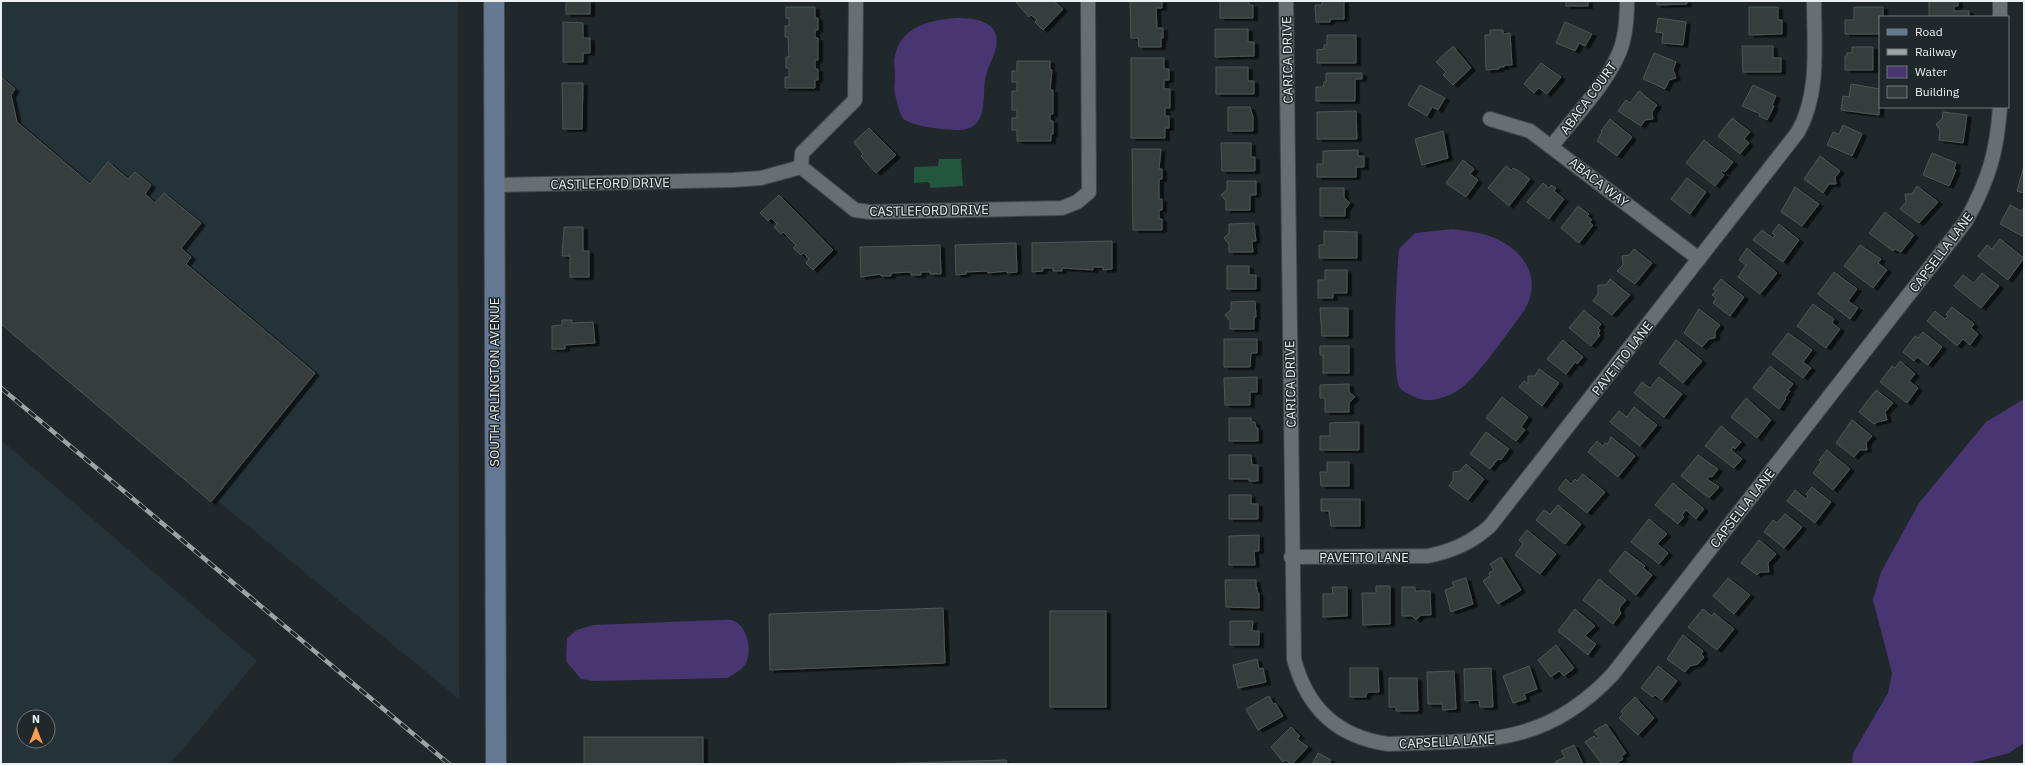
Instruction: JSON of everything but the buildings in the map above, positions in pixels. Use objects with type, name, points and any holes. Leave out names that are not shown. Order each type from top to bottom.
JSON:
[{"type":"main road","name":"SOUTH ARLINGTON AVENUE","points":[[494,1],[496,764]]},
{"type":"street","points":[[801,167],[802,153],[855,100],[856,1]]},
{"type":"street","name":"CASTLEFORD DRIVE","points":[[494,186],[733,180],[761,178],[801,167],[855,210],[870,212],[1062,208],[1077,202],[1090,192],[1088,1]]},
{"type":"street","name":"CARICA DRIVE","points":[[1286,1],[1292,646],[1299,677],[1306,692],[1323,714],[1345,731],[1360,738]]},
{"type":"street","name":"ABACA COURT","points":[[1552,146],[1608,74],[1620,52],[1625,33],[1627,1]]},
{"type":"street","name":"PAVETTO LANE","points":[[1291,557],[1428,556],[1449,552],[1476,538],[1499,516],[1798,132],[1810,103],[1814,78],[1814,1]]},
{"type":"street","points":[[2000,1],[2000,16]]},
{"type":"street","name":"CAPSELLA LANE","points":[[1360,738],[1388,744],[1501,738],[1540,727],[1560,718],[1598,691],[1613,674],[1966,222],[1980,196],[1991,168],[1998,140],[2000,108]]},
{"type":"street","name":"ABACA WAY","points":[[1490,119],[1530,131],[1552,146],[1699,260]]},
{"type":"shaded area","points":[[1,1],[458,1],[459,699],[1,323]]},
{"type":"shaded area","points":[[1,440],[257,661],[170,764],[1,764]]},
{"type":"green space","points":[[939,159],[961,159],[963,186],[930,188],[930,184],[927,182],[914,183],[914,167],[938,166]]},
{"type":"water","points":[[956,18],[980,21],[992,28],[996,34],[997,42],[995,52],[986,75],[983,109],[980,117],[976,124],[969,128],[959,130],[931,128],[917,125],[905,120],[901,116],[899,110],[894,86],[894,58],[898,46],[910,31],[918,26]]},
{"type":"water","points":[[1453,229],[1487,235],[1504,243],[1514,250],[1528,267],[1532,288],[1524,311],[1492,354],[1466,384],[1454,393],[1443,398],[1431,400],[1420,399],[1401,389],[1397,379],[1395,322],[1399,249],[1415,233]]},
{"type":"water","points":[[2024,399],[2024,743],[2009,753],[1968,764],[1852,764],[1853,753],[1888,693],[1892,673],[1873,600],[1881,572],[1919,503],[1986,422]]},
{"type":"water","points":[[731,620],[739,624],[746,634],[749,646],[748,658],[744,666],[735,674],[727,678],[594,681],[581,679],[566,661],[567,638],[577,630],[593,625]]},
{"type":"railway","points":[[1,388],[449,764]]}]
